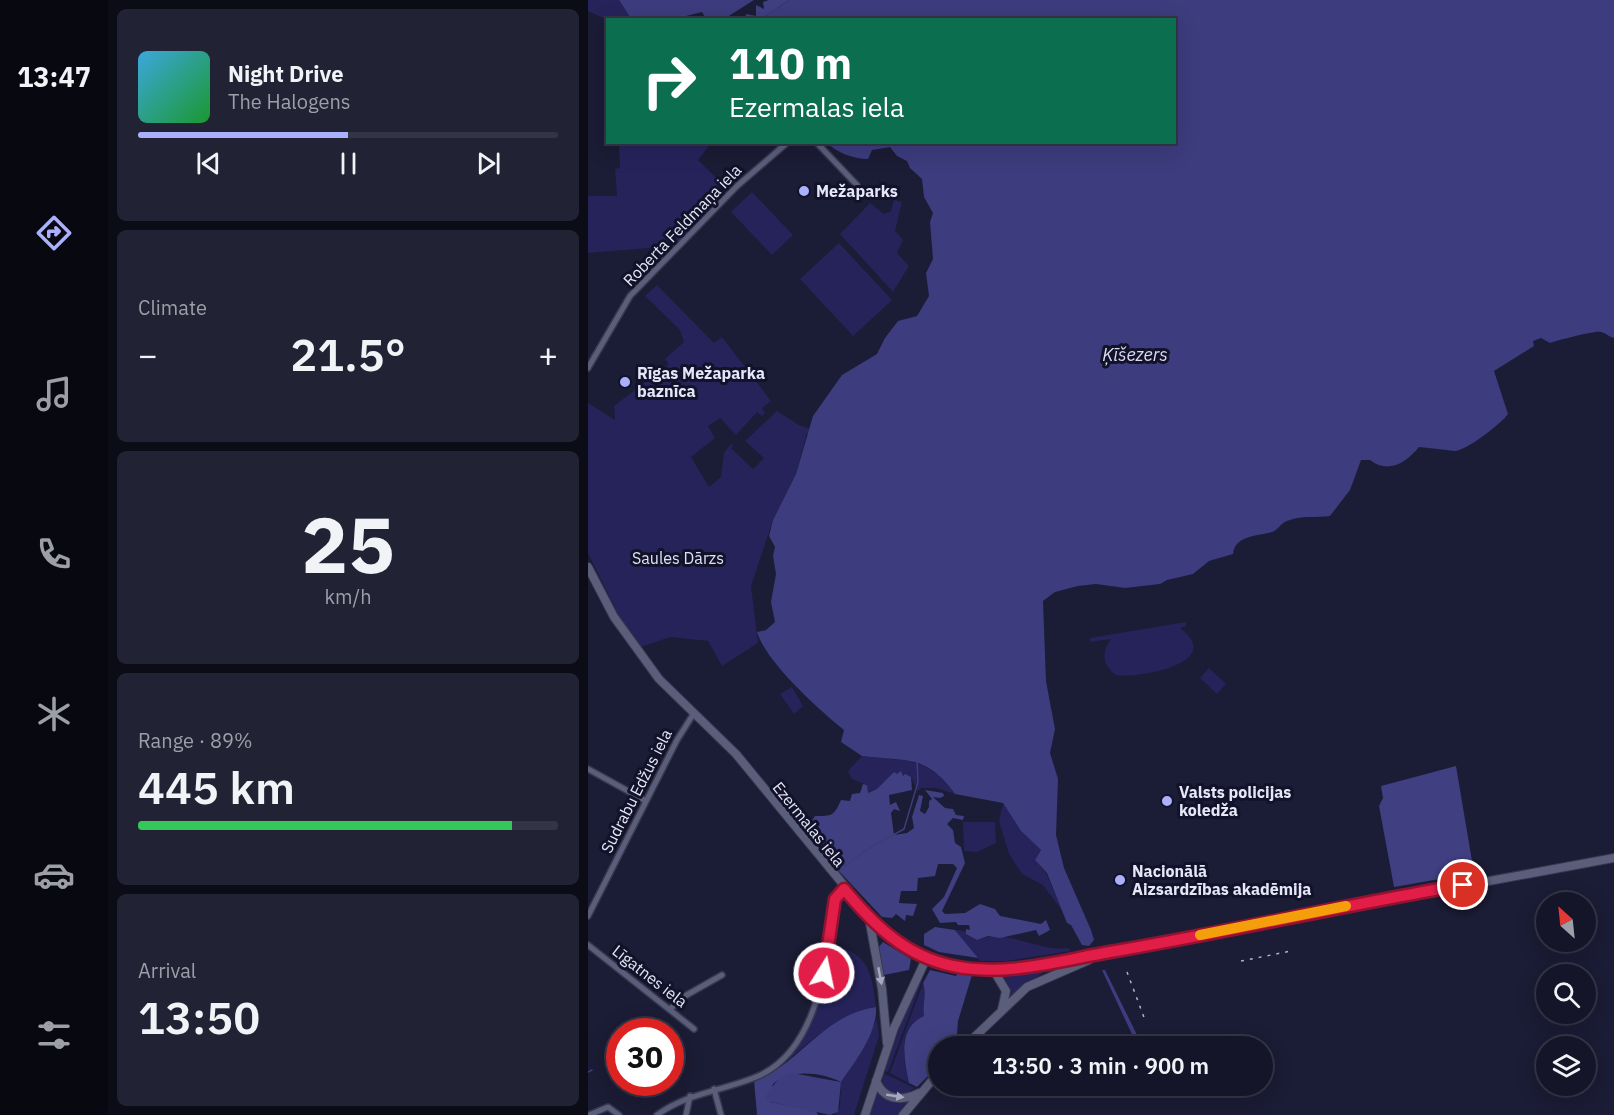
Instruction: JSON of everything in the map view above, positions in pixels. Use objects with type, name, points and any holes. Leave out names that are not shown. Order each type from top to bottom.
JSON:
[{"type":"street","name":"Roberta Feldmaņa iela","points":[[588,368],[630,296],[737,186],[786,144]]},
{"type":"street","points":[[818,144],[857,184]]},
{"type":"street","name":"Ezermalas iela","points":[[588,567],[614,617],[659,679],[736,754],[869,918],[890,937],[926,958],[953,966],[994,971],[1098,955],[1614,858]]},
{"type":"street","name":"Sudrabu Edžus iela","points":[[588,916],[686,722],[694,712]]},
{"type":"street","points":[[588,769],[646,801]]},
{"type":"street","points":[[657,1115],[690,1096],[764,1073],[789,1051],[803,1033],[824,973],[835,899],[844,889]]},
{"type":"street","points":[[869,918],[882,988],[887,1047]]},
{"type":"street","name":"Līgatnes iela","points":[[588,945],[694,1029]]},
{"type":"street","points":[[975,1036],[999,1013],[1039,981],[1098,955]]},
{"type":"street","points":[[865,1115],[887,1047],[926,958]]},
{"type":"street","points":[[994,971],[1006,991],[1004,1005],[999,1013]]},
{"type":"street","points":[[670,1009],[685,996],[722,975]]},
{"type":"street","points":[[876,1081],[884,1094],[889,1097],[904,1098],[921,1092]]},
{"type":"street","points":[[903,1115],[928,1084]]},
{"type":"street","points":[[714,1089],[721,1115]]},
{"type":"street","points":[[686,1115],[690,1096]]},
{"type":"street","points":[[589,1115],[608,1107],[619,1115]]},
{"type":"green space","points":[[588,0],[619,0],[631,18],[606,18],[588,11]]},
{"type":"green space","points":[[619,144],[710,144],[698,160],[728,189],[674,246],[588,253],[588,196],[617,196],[615,169],[620,168]]},
{"type":"green space","points":[[752,192],[793,235],[772,255],[731,212]]},
{"type":"green space","points":[[894,200],[902,202],[895,231],[903,240],[897,253],[909,266],[893,292],[840,234],[870,203],[884,214],[891,211]]},
{"type":"green space","points":[[839,243],[892,300],[853,336],[800,279]]},
{"type":"green space","name":"Saules Dārzs","points":[[657,285],[714,343],[722,337],[771,401],[762,408],[765,413],[762,416],[757,412],[736,435],[720,418],[708,426],[715,438],[691,457],[709,487],[721,477],[724,453],[731,444],[733,445],[731,448],[753,469],[764,458],[745,441],[777,411],[810,429],[796,474],[773,520],[751,586],[758,643],[722,666],[708,641],[670,637],[641,647],[620,618],[588,553],[588,403],[615,420],[614,406],[669,364],[665,359],[684,342],[680,330],[645,296]]},
{"type":"green space","points":[[1186,622],[1186,626],[1180,628],[1192,640],[1193,651],[1186,659],[1174,666],[1158,671],[1127,676],[1116,675],[1108,667],[1104,658],[1111,639],[1090,642],[1090,638]]},
{"type":"green space","points":[[1209,668],[1226,684],[1217,694],[1200,678]]},
{"type":"green space","points":[[792,687],[803,706],[794,714],[780,694]]},
{"type":"green space","points":[[862,756],[902,760],[924,766],[944,781],[955,794],[936,788],[921,788],[918,791],[911,777],[897,774],[877,789],[867,793],[867,785],[852,779],[848,771]]},
{"type":"green space","points":[[1003,803],[1021,831],[1041,850],[1035,860],[1046,873],[1063,912],[1043,885],[1022,874],[1009,854],[999,821]]},
{"type":"green space","points":[[963,822],[995,822],[996,843],[977,852],[964,851]]},
{"type":"green space","points":[[955,930],[966,931],[966,934],[977,940],[989,937],[1011,938],[1045,947],[1068,948],[1071,951],[1006,961],[980,961]]},
{"type":"green space","points":[[832,945],[854,954],[867,967],[873,985],[876,1007],[842,1020],[807,1044],[789,1060],[787,1058],[797,1046],[812,1019],[826,976]]},
{"type":"green space","points":[[1049,968],[1010,997],[1009,986],[1002,975]]},
{"type":"green space","points":[[926,970],[888,1072],[884,1071],[904,1016]]},
{"type":"green space","points":[[923,983],[924,1016],[909,1028],[904,1045],[909,1083],[890,1073]]},
{"type":"green space","points":[[877,1019],[879,1036],[854,1115],[835,1115],[840,1107],[841,1082],[859,1056]]},
{"type":"green space","points":[[883,1073],[915,1088],[903,1096],[890,1095],[882,1087]]},
{"type":"green space","points":[[876,1091],[888,1100],[909,1101],[898,1115],[868,1115]]},
{"type":"shaded area","points":[[789,0],[762,18],[745,18],[746,14],[756,16],[756,5],[764,9],[763,2]]},
{"type":"shaded area","points":[[1456,766],[1474,873],[1394,887],[1379,806],[1383,798],[1381,786]]},
{"type":"shaded area","points":[[901,771],[903,776],[905,774],[911,777],[912,790],[889,795],[890,805],[896,802],[900,811],[894,809],[891,813],[894,835],[907,833],[914,828],[912,817],[919,795],[923,796],[920,811],[925,814],[929,801],[932,799],[925,790],[943,793],[944,796],[940,798],[933,797],[945,808],[953,809],[956,815],[964,816],[963,820],[953,818],[947,824],[953,830],[955,843],[961,847],[965,863],[942,911],[945,914],[965,913],[980,904],[995,909],[1000,916],[1041,924],[1046,920],[1050,930],[1039,936],[1036,930],[1000,938],[988,936],[977,940],[966,934],[966,929],[970,930],[969,925],[958,925],[956,922],[940,923],[932,909],[944,897],[957,868],[953,864],[938,864],[935,876],[918,878],[917,891],[901,891],[899,903],[917,904],[913,916],[906,915],[905,921],[896,914],[892,918],[882,917],[838,870],[840,869],[780,798],[784,794],[803,818],[811,822],[815,816],[832,814],[841,800],[850,801],[852,794],[860,793],[863,784],[867,785],[868,793],[877,789],[894,772],[897,774]]},
{"type":"shaded area","points":[[935,927],[955,930],[978,958],[939,952],[924,945],[924,934]]},
{"type":"shaded area","points":[[883,942],[911,959],[909,970],[884,975],[878,948]]},
{"type":"shaded area","points":[[930,970],[956,976],[958,972],[972,975],[958,1021],[957,1036],[928,1036],[928,1076],[917,1087],[909,1083],[904,1045],[910,1028],[915,1021],[924,1016],[923,983]]},
{"type":"shaded area","points":[[876,1007],[876,1017],[869,1036],[859,1056],[841,1082],[815,1074],[797,1074],[780,1079],[773,1084],[770,1102],[816,1111],[818,1115],[757,1115],[754,1080],[783,1065],[838,1021],[862,1010]]},
{"type":"water","points":[[619,0],[754,0],[726,18],[705,18],[702,12],[685,18],[631,18]]},
{"type":"water","name":"Ķīšezers","points":[[789,0],[1614,0],[1614,338],[1598,332],[1550,343],[1541,338],[1533,341],[1534,346],[1494,371],[1508,414],[1499,424],[1459,450],[1419,447],[1403,462],[1390,466],[1383,466],[1370,460],[1361,460],[1350,490],[1330,516],[1303,517],[1287,521],[1272,532],[1243,540],[1238,543],[1233,554],[1209,561],[1193,574],[1160,584],[1125,588],[1096,584],[1078,586],[1055,592],[1043,601],[1046,681],[1055,729],[1050,753],[1058,779],[1056,835],[1064,868],[1094,940],[1089,946],[1082,945],[1071,925],[1067,923],[1047,873],[1035,860],[1041,850],[1021,831],[1003,803],[955,794],[944,781],[924,766],[903,760],[862,756],[841,742],[844,730],[807,698],[782,671],[762,644],[757,632],[766,630],[775,622],[771,602],[776,574],[773,556],[775,547],[769,536],[773,520],[796,474],[813,416],[842,375],[877,354],[885,338],[898,321],[917,316],[929,296],[926,273],[933,259],[930,222],[933,213],[924,197],[922,179],[910,168],[907,161],[897,156],[890,147],[872,150],[868,159],[862,159],[845,154],[828,144],[1176,144],[1176,18],[762,18]]},
{"type":"water","points":[[1102,970],[1105,970],[1138,1036],[1133,1036]]},
{"type":"water","points":[[792,1073],[841,1082],[838,1112],[830,1115],[770,1102],[765,1097],[774,1085],[779,1079]]},
{"type":"waterway","points":[[845,866],[866,850],[904,829],[918,782],[917,761]]},
{"type":"waterway","points":[[588,1072],[592,1070]]},
{"type":"railway","points":[[1241,961],[1291,951]]},
{"type":"railway","points":[[1127,972],[1145,1020]]},
{"type":"slow traffic","points":[[1200,935],[1346,906]]},
{"type":"place","name":"Mežaparks","points":[[804,191]]},
{"type":"place","name":"Rīgas Mežaparka baznīca","points":[[625,382]]},
{"type":"place","name":"Valsts policijas koledža","points":[[1167,801]]},
{"type":"place","name":"Nacionālā Aizsardzības akadēmija","points":[[1120,880]]},
{"type":"route","points":[[824,973],[835,899],[844,889],[879,928],[916,953],[953,966],[994,971],[1133,948],[1463,885]]}]
